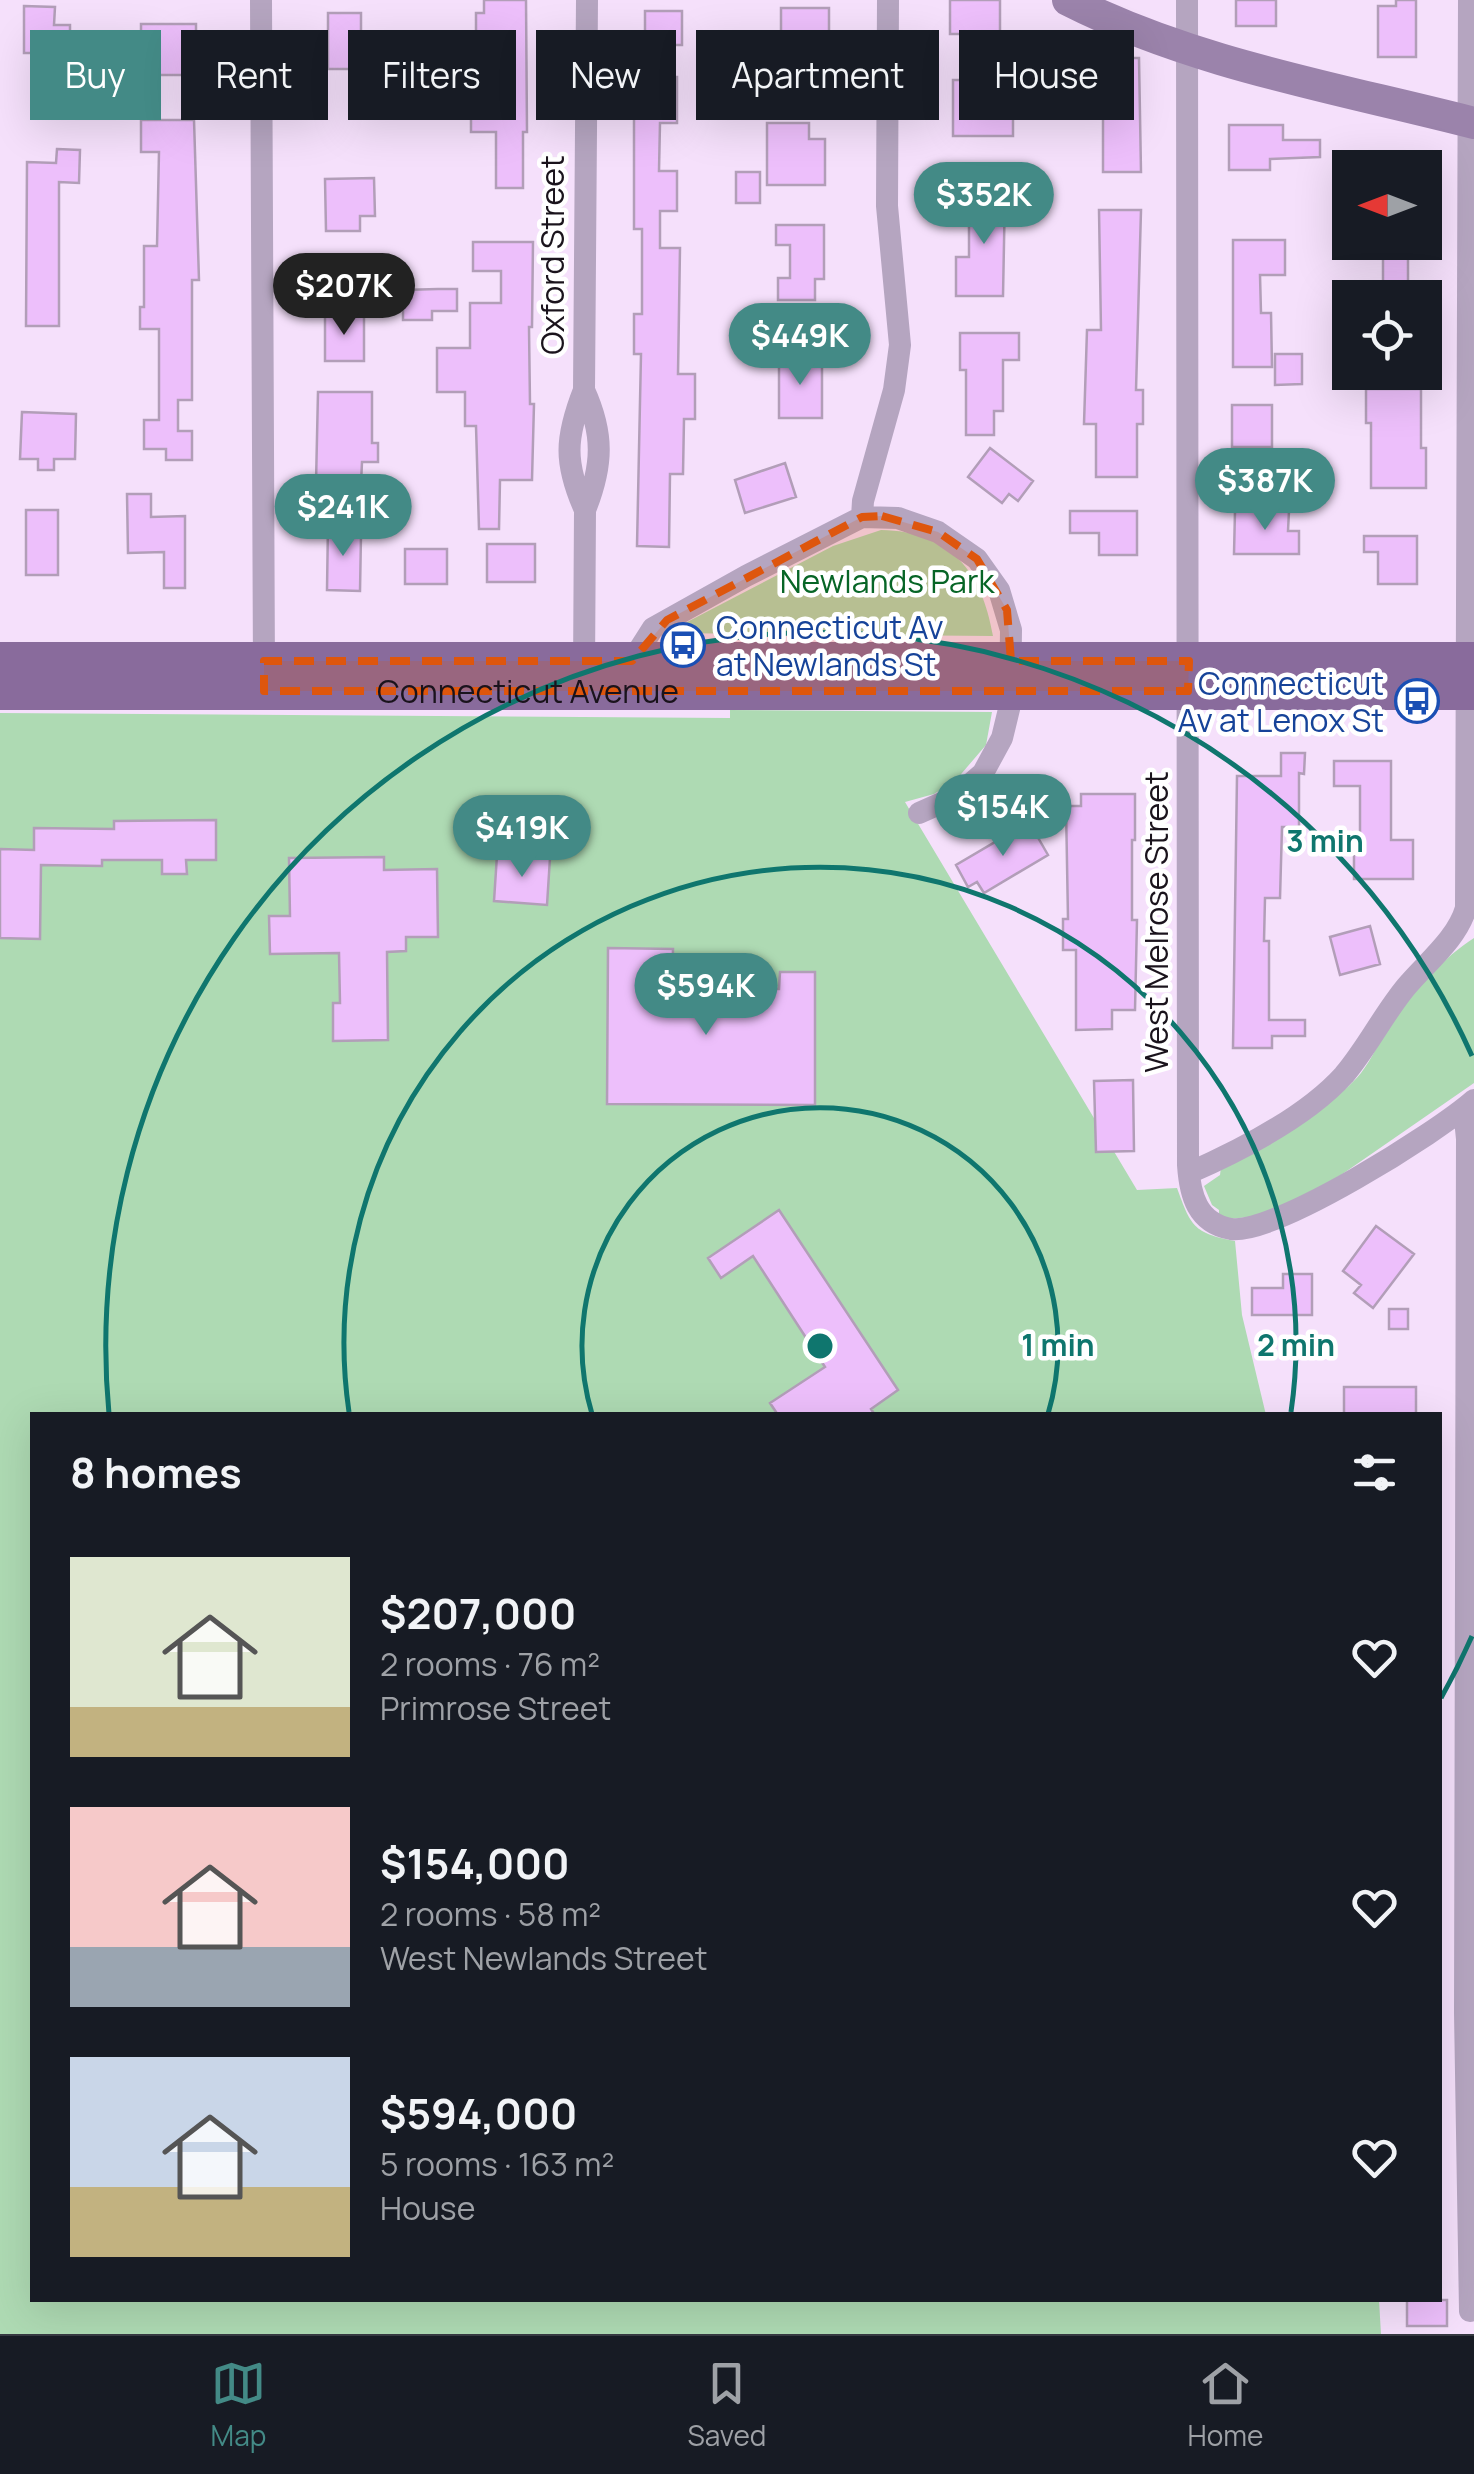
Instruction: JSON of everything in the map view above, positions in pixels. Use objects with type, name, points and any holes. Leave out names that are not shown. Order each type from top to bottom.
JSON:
[{"type":"main road","points":[[1068,0],[1127,28],[1187,49],[1471,122]]},
{"type":"main road","name":"Connecticut Avenue","points":[[0,660],[264,676]]},
{"type":"main road","name":"Connecticut Avenue","points":[[584,676],[632,660],[1011,674]]},
{"type":"main road","name":"Connecticut Avenue","points":[[0,691],[264,676],[1470,676]]},
{"type":"street","points":[[261,0],[264,676]]},
{"type":"street","name":"Oxford Street","points":[[584,676],[586,510],[568,462],[570,438],[584,390],[587,0]]},
{"type":"street","points":[[862,518],[863,501],[894,390],[900,345],[888,224],[888,0]]},
{"type":"street","name":"West Melrose Street","points":[[1187,0],[1189,1173]]},
{"type":"street","points":[[1469,0],[1470,908],[1456,931],[1389,1009],[1329,1090],[1304,1109],[1189,1173],[1192,1198],[1199,1211],[1220,1225],[1244,1229],[1276,1220],[1353,1179],[1469,1104]]},
{"type":"street","points":[[632,660],[653,628],[862,518],[882,516],[916,522],[938,532],[977,559],[999,590],[1007,610],[1011,674],[1002,738],[983,773],[956,797],[919,812]]},
{"type":"street","points":[[1469,1104],[1470,2311]]},
{"type":"highlighted area","points":[[882,516],[938,532],[977,559],[1007,610],[1011,661],[1189,661],[1188,691],[264,691],[264,661],[632,661],[667,620],[862,517]]},
{"type":"green space","name":"Newlands Park","points":[[881,530],[926,538],[959,559],[981,593],[993,636],[666,633],[833,546]]},
{"type":"green space","points":[[730,710],[992,712],[986,745],[956,780],[934,794],[905,802],[1137,1190],[1177,1188],[1195,1226],[1210,1235],[1235,1241],[1242,1315],[1265,1412],[30,1412],[30,2302],[1379,2302],[1381,2334],[0,2334],[0,713],[730,718]]},
{"type":"green space","points":[[1474,938],[1474,1083],[1341,1175],[1269,1215],[1219,1220],[1219,1210],[1212,1205],[1204,1186],[1220,1175],[1221,1167],[1315,1112],[1348,1086],[1365,1068],[1385,1032],[1417,990]]},
{"type":"building","points":[[484,0],[526,0],[527,132],[523,132],[523,188],[496,188],[496,132],[471,132],[471,120],[516,120],[516,30],[476,30],[476,13],[484,13]]},
{"type":"building","points":[[950,0],[1000,0],[1000,30],[959,30],[959,34],[950,34]]},
{"type":"building","points":[[1236,0],[1276,0],[1276,26],[1236,26]]},
{"type":"building","points":[[1396,0],[1416,0],[1416,57],[1378,57],[1378,6],[1396,6]]},
{"type":"building","points":[[24,6],[55,7],[54,25],[70,25],[70,30],[30,30],[30,53],[24,53]]},
{"type":"building","points":[[781,8],[829,8],[829,30],[781,30]]},
{"type":"building","points":[[645,11],[682,11],[682,45],[676,45],[676,30],[645,30]]},
{"type":"building","points":[[328,13],[361,13],[361,30],[348,30],[348,69],[328,69]]},
{"type":"building","points":[[141,24],[196,24],[196,30],[181,30],[181,75],[161,75],[161,30],[141,30]]},
{"type":"building","points":[[1134,58],[1139,58],[1141,172],[1103,172],[1103,120],[1134,120]]},
{"type":"building","points":[[677,77],[677,123],[660,123],[659,171],[677,171],[677,211],[660,211],[660,248],[680,248],[678,374],[695,374],[695,419],[684,419],[683,474],[670,474],[669,547],[637,546],[641,354],[634,354],[634,314],[642,314],[642,229],[634,229],[634,120],[676,120]]},
{"type":"building","points":[[953,80],[959,80],[959,120],[1013,120],[1013,136],[953,136]]},
{"type":"building","points":[[141,120],[194,120],[199,280],[192,280],[192,400],[178,400],[178,431],[192,431],[192,460],[166,460],[166,449],[144,449],[144,420],[159,420],[159,329],[140,329],[140,307],[144,307],[144,246],[157,246],[159,152],[141,152]]},
{"type":"building","points":[[767,123],[809,123],[809,139],[825,139],[825,185],[767,185]]},
{"type":"building","points":[[1229,125],[1283,125],[1283,140],[1320,140],[1320,157],[1270,159],[1270,170],[1229,170]]},
{"type":"building","points":[[57,149],[80,150],[79,183],[59,182],[59,326],[26,326],[27,162],[56,163]]},
{"type":"building","points":[[736,172],[760,172],[760,203],[736,203]]},
{"type":"building","points":[[374,178],[375,216],[360,216],[360,231],[326,231],[325,179]]},
{"type":"building","points":[[969,191],[1005,191],[1003,296],[956,296],[956,257],[969,257]]},
{"type":"building","points":[[1099,210],[1141,210],[1136,390],[1143,390],[1143,424],[1137,424],[1137,477],[1096,477],[1096,424],[1084,424],[1087,330],[1101,330]]},
{"type":"building","points":[[776,225],[824,225],[824,279],[815,279],[815,300],[778,300],[778,278],[790,278],[790,245],[776,245]]},
{"type":"building","points":[[1233,240],[1285,240],[1285,275],[1260,275],[1261,313],[1271,313],[1272,367],[1233,367]]},
{"type":"building","points":[[473,242],[533,242],[529,327],[530,404],[534,404],[532,480],[500,480],[499,529],[479,529],[476,426],[465,426],[465,392],[437,392],[437,348],[470,348],[470,303],[501,303],[501,271],[473,271]]},
{"type":"building","points":[[1383,260],[1408,260],[1408,280],[1383,280]]},
{"type":"building","points":[[457,289],[457,311],[432,311],[432,320],[403,320],[403,290]]},
{"type":"building","points":[[325,315],[364,315],[364,361],[325,361]]},
{"type":"building","points":[[960,333],[1019,333],[1019,360],[1003,360],[1003,411],[994,411],[994,435],[966,435],[966,370],[960,370]]},
{"type":"building","points":[[1275,354],[1302,354],[1302,384],[1275,385]]},
{"type":"building","points":[[779,359],[822,359],[822,418],[779,418]]},
{"type":"building","points":[[1366,390],[1421,390],[1426,488],[1371,488],[1371,423],[1366,423]]},
{"type":"building","points":[[318,392],[372,392],[372,443],[378,443],[378,462],[362,462],[361,484],[316,483]]},
{"type":"building","points":[[1232,405],[1272,405],[1272,447],[1232,447]]},
{"type":"building","points":[[22,412],[76,414],[75,459],[54,459],[54,470],[38,470],[38,459],[20,459]]},
{"type":"building","points":[[990,448],[1033,481],[1018,501],[1009,494],[1002,503],[968,477]]},
{"type":"building","points":[[785,463],[796,497],[745,513],[735,480]]},
{"type":"building","points":[[127,494],[151,494],[151,517],[185,516],[185,588],[164,588],[164,552],[128,553]]},
{"type":"building","points":[[26,510],[58,510],[58,575],[26,575]]},
{"type":"building","points":[[1070,511],[1137,511],[1137,555],[1099,555],[1099,533],[1070,533]]},
{"type":"building","points":[[1235,511],[1289,511],[1288,531],[1299,531],[1299,554],[1234,554]]},
{"type":"building","points":[[328,524],[351,524],[351,535],[361,535],[360,591],[327,590]]},
{"type":"building","points":[[1364,536],[1417,536],[1417,584],[1378,584],[1378,552],[1364,552]]},
{"type":"building","points":[[487,544],[535,544],[535,582],[487,582]]},
{"type":"building","points":[[405,549],[447,549],[447,584],[405,584]]},
{"type":"building","points":[[1281,753],[1305,753],[1304,774],[1299,773],[1299,827],[1282,827],[1280,898],[1265,898],[1269,1020],[1305,1020],[1305,1036],[1272,1036],[1272,1048],[1233,1048],[1237,776],[1281,776]]},
{"type":"building","points":[[1334,761],[1391,761],[1391,840],[1413,840],[1413,879],[1354,879],[1354,840],[1360,840],[1360,786],[1334,786]]},
{"type":"building","points":[[1081,794],[1135,794],[1135,1010],[1112,1010],[1112,1029],[1076,1030],[1076,950],[1063,950],[1063,919],[1068,919],[1066,806],[1081,806]]},
{"type":"building","points":[[216,820],[216,860],[186,860],[187,874],[162,874],[162,860],[102,860],[102,866],[41,865],[40,939],[0,938],[0,849],[34,850],[34,828],[114,829],[114,821]]},
{"type":"building","points":[[1029,822],[1048,855],[984,893],[977,882],[968,887],[956,865]]},
{"type":"building","points":[[497,855],[550,858],[547,905],[494,901]]},
{"type":"building","points":[[384,857],[384,870],[437,869],[438,937],[406,937],[406,951],[387,952],[388,1040],[333,1041],[333,1003],[340,1003],[339,953],[270,954],[269,916],[290,916],[289,858]]},
{"type":"building","points":[[1370,926],[1380,964],[1340,975],[1330,937]]},
{"type":"building","points":[[608,948],[673,949],[672,989],[779,989],[780,972],[815,972],[815,1105],[607,1104]]},
{"type":"building","points":[[1133,1080],[1134,1151],[1096,1152],[1094,1081]]},
{"type":"building","points":[[779,1210],[898,1390],[871,1409],[873,1412],[776,1412],[770,1403],[825,1367],[753,1256],[721,1278],[708,1258]]},
{"type":"building","points":[[1376,1226],[1414,1254],[1373,1308],[1354,1293],[1361,1285],[1343,1271]]},
{"type":"building","points":[[1283,1274],[1312,1274],[1312,1315],[1252,1315],[1252,1288],[1283,1288]]},
{"type":"building","points":[[1389,1309],[1408,1309],[1408,1329],[1389,1329]]},
{"type":"building","points":[[1344,1387],[1416,1387],[1416,1412],[1344,1412]]},
{"type":"building","points":[[1447,2300],[1447,2326],[1407,2326],[1407,2302]]},
{"type":"place","name":"Connecticut Av at Newlands St","points":[[683,645]]},
{"type":"place","name":"Connecticut Av at Lenox St","points":[[1417,701]]}]
